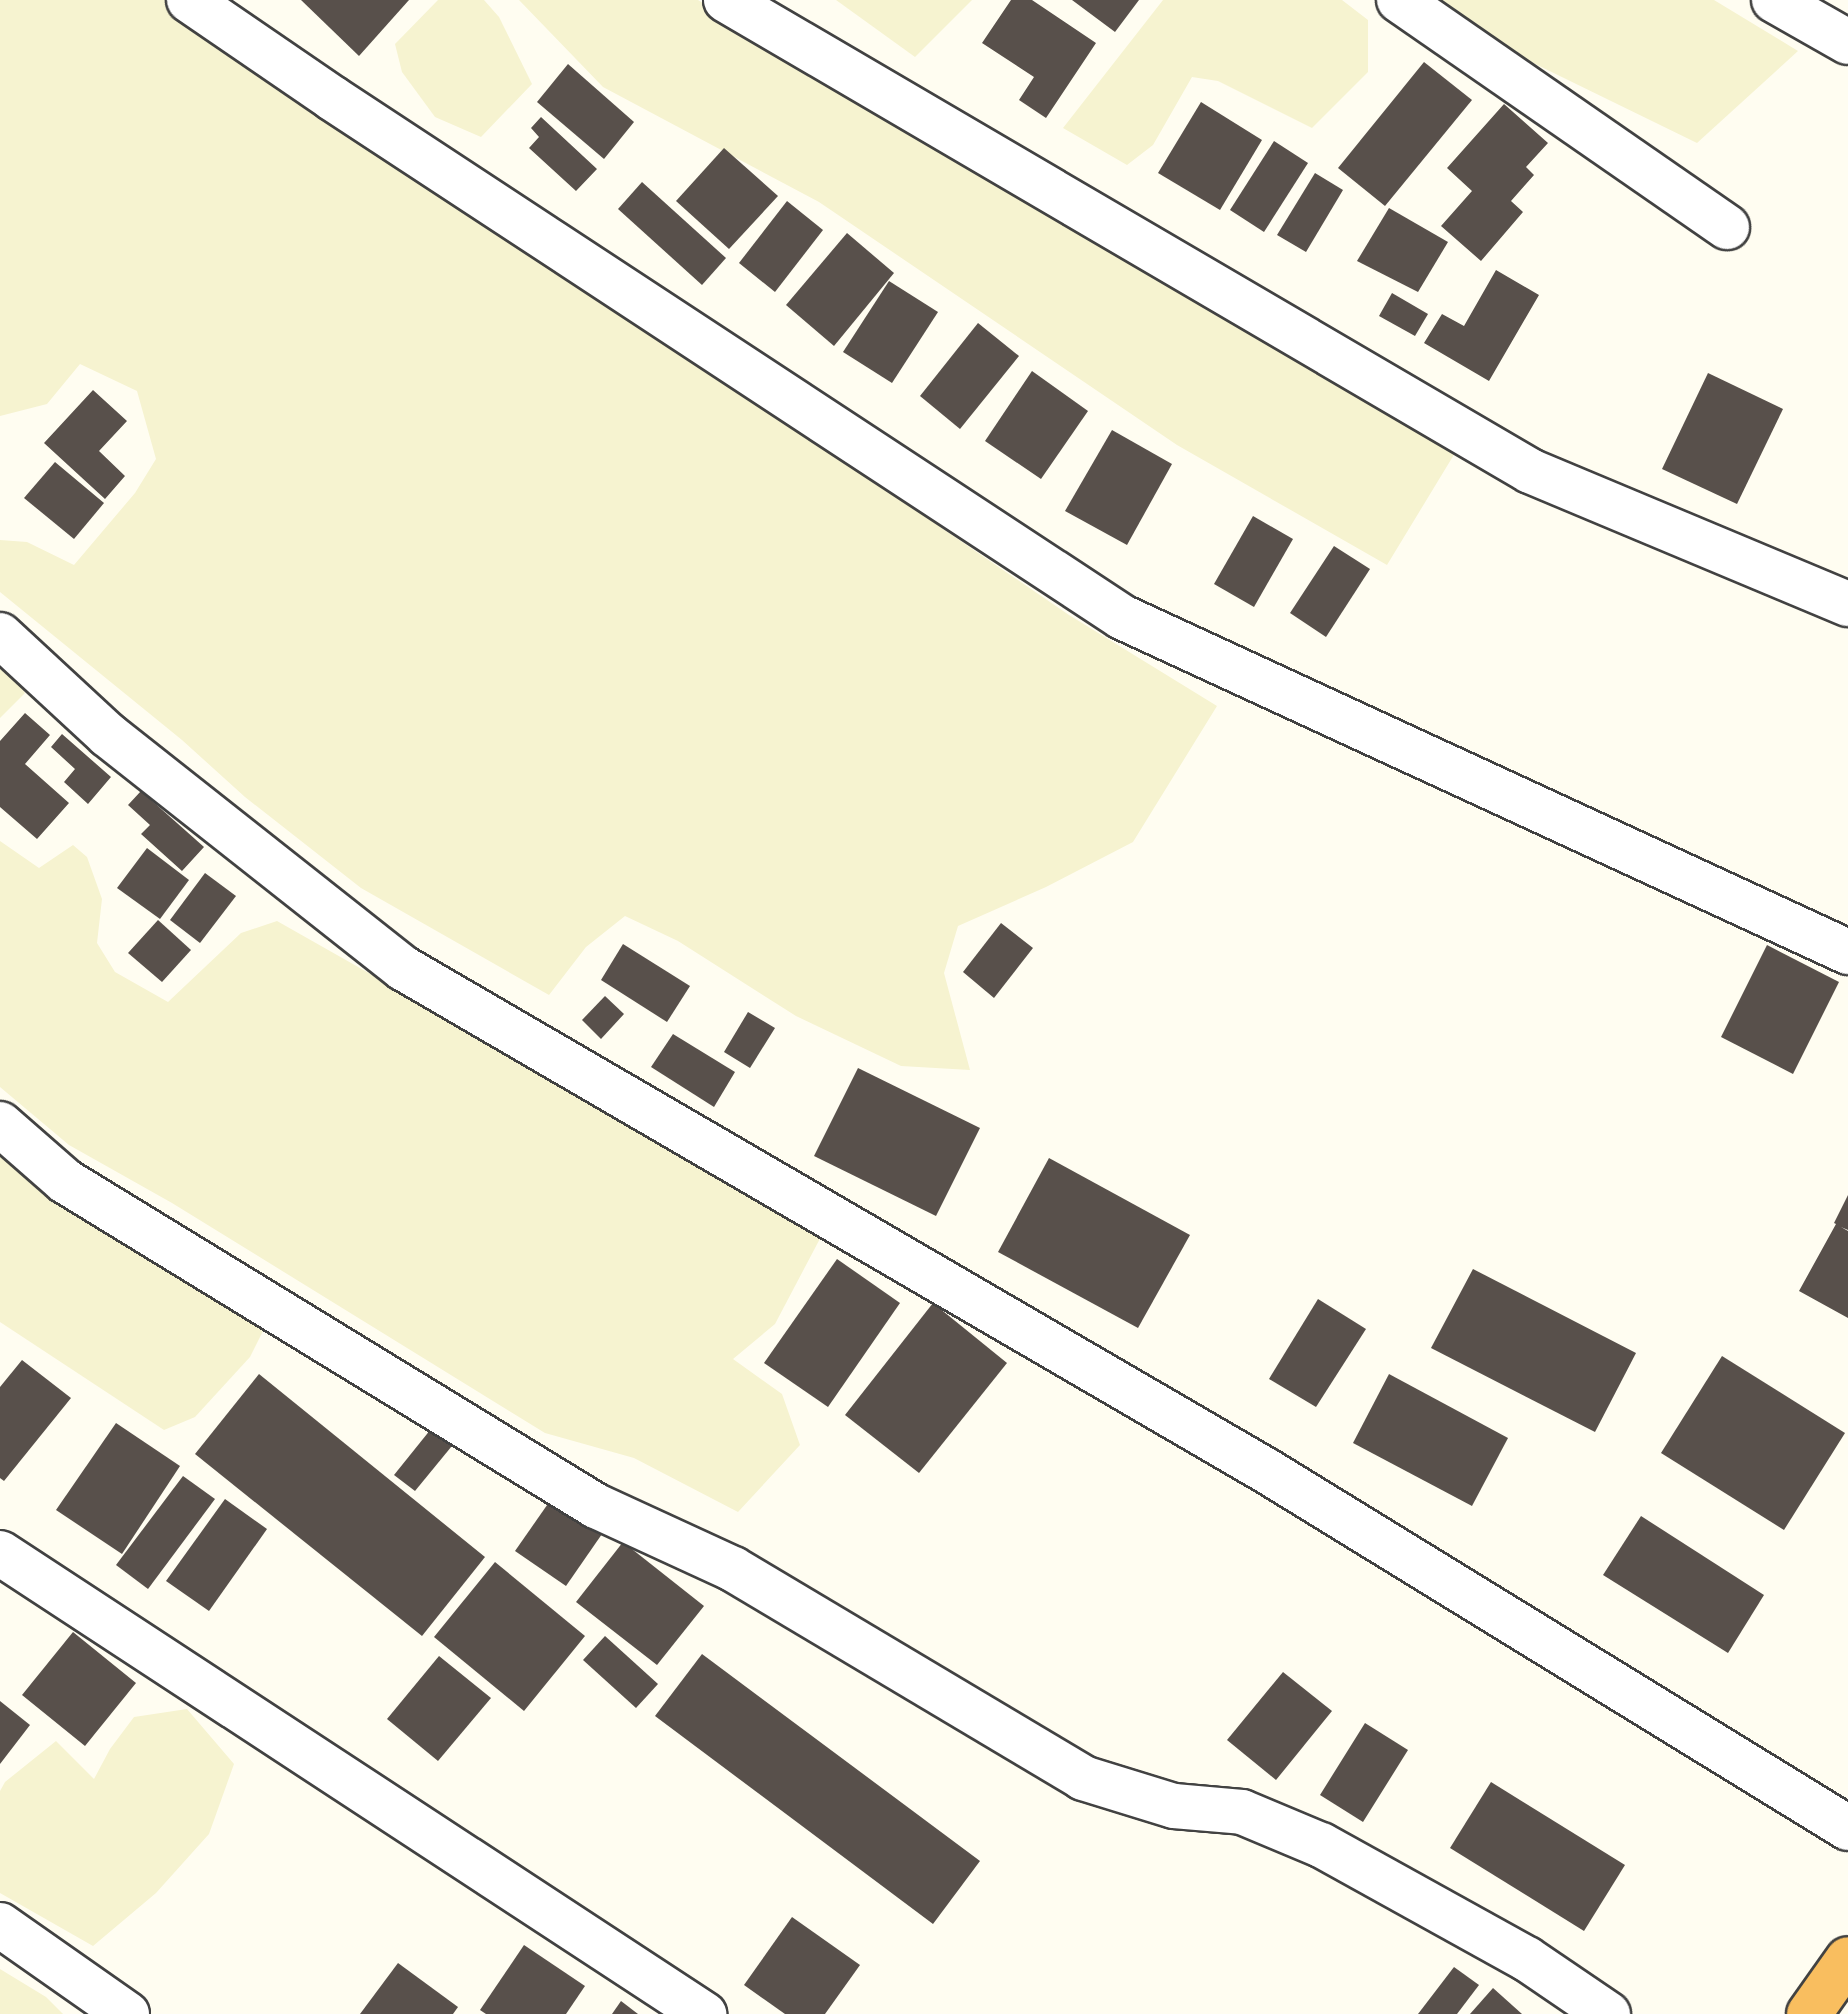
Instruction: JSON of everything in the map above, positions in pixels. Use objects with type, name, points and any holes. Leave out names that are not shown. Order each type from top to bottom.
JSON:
[{"type":"highway","points":[[1809,2014],[1848,1959]]},
{"type":"street","points":[[189,0],[332,98],[1122,617],[1848,952]]},
{"type":"street","points":[[726,0],[1530,471],[1848,604]]},
{"type":"street","points":[[1399,0],[1727,227]]},
{"type":"street","points":[[1774,0],[1848,42]]},
{"type":"street","points":[[0,635],[108,735],[403,968],[1267,1471],[1848,1828]]},
{"type":"street","points":[[0,1124],[65,1181],[583,1498],[733,1569],[1083,1778],[1174,1806],[1242,1812],[1321,1845],[1527,1959],[1608,2014]]},
{"type":"street","points":[[0,1553],[704,2014]]},
{"type":"street","points":[[0,1925],[127,2014]]},
{"type":"shaded area","points":[[0,0],[169,0],[1069,615],[1217,706],[1133,842],[1046,887],[958,926],[944,973],[970,1070],[901,1066],[796,1016],[678,941],[625,916],[586,947],[549,995],[361,888],[245,797],[182,740],[0,592],[0,540],[27,542],[74,565],[135,493],[156,459],[137,391],[80,364],[47,404],[0,416]]},
{"type":"shaded area","points":[[438,0],[484,0],[499,17],[532,84],[481,137],[435,117],[402,72],[395,44]]},
{"type":"shaded area","points":[[519,0],[698,0],[1000,185],[1455,453],[1387,565],[1177,445],[819,202],[603,87]]},
{"type":"shaded area","points":[[836,0],[972,0],[915,57]]},
{"type":"shaded area","points":[[1163,0],[1342,0],[1368,20],[1368,72],[1312,128],[1218,81],[1192,77],[1153,145],[1127,165],[1063,128]]},
{"type":"shaded area","points":[[1423,0],[1714,0],[1798,51],[1697,143],[1476,35]]},
{"type":"shaded area","points":[[0,652],[25,693],[0,718]]},
{"type":"shaded area","points":[[0,841],[39,868],[73,845],[87,857],[102,899],[97,943],[115,972],[168,1002],[241,933],[277,921],[824,1231],[775,1324],[733,1359],[782,1394],[800,1445],[738,1512],[634,1458],[545,1433],[172,1203],[69,1145],[0,1087]]},
{"type":"shaded area","points":[[0,1153],[263,1331],[250,1357],[195,1417],[164,1430],[0,1322]]},
{"type":"shaded area","points":[[187,1709],[234,1764],[209,1834],[156,1893],[93,1946],[0,1893],[0,1791],[5,1782],[56,1741],[94,1779],[110,1749],[134,1717]]},
{"type":"shaded area","points":[[0,1969],[46,1997],[63,2014],[0,2014]]},
{"type":"building","points":[[301,0],[409,0],[359,56]]},
{"type":"building","points":[[1011,0],[1032,0],[1096,43],[1046,118],[1019,100],[1034,77],[982,43]]},
{"type":"building","points":[[1072,0],[1139,0],[1115,32]]},
{"type":"building","points":[[1424,62],[1472,100],[1385,206],[1338,168]]},
{"type":"building","points":[[568,64],[634,122],[604,159],[537,102]]},
{"type":"building","points":[[1201,102],[1262,140],[1220,210],[1158,173]]},
{"type":"building","points":[[1504,104],[1548,143],[1526,167],[1534,175],[1511,201],[1523,212],[1481,261],[1441,226],[1472,191],[1447,168]]},
{"type":"building","points":[[541,117],[597,169],[576,191],[529,148],[539,137],[531,128]]},
{"type":"building","points":[[1274,141],[1308,163],[1264,232],[1230,210]]},
{"type":"building","points":[[724,148],[778,196],[729,249],[676,201]]},
{"type":"building","points":[[1315,173],[1343,190],[1306,252],[1277,235]]},
{"type":"building","points":[[642,182],[726,258],[702,285],[618,209]]},
{"type":"building","points":[[787,201],[823,230],[775,292],[739,263]]},
{"type":"building","points":[[1389,208],[1448,242],[1418,292],[1357,261]]},
{"type":"building","points":[[847,233],[894,273],[834,346],[786,305]]},
{"type":"building","points":[[1496,270],[1539,295],[1489,381],[1424,343],[1442,314],[1464,326]]},
{"type":"building","points":[[889,281],[938,312],[892,383],[843,352]]},
{"type":"building","points":[[1392,293],[1428,314],[1415,336],[1379,316]]},
{"type":"building","points":[[978,323],[1019,356],[960,429],[920,396]]},
{"type":"building","points":[[1032,371],[1088,411],[1041,479],[985,441]]},
{"type":"building","points":[[1708,373],[1783,409],[1737,504],[1662,469]]},
{"type":"building","points":[[93,390],[127,421],[99,451],[125,476],[105,499],[44,443]]},
{"type":"building","points":[[1112,430],[1172,464],[1127,545],[1065,511]]},
{"type":"building","points":[[55,462],[104,503],[74,539],[24,498]]},
{"type":"building","points":[[1253,516],[1293,539],[1254,607],[1214,584]]},
{"type":"building","points":[[1334,546],[1370,569],[1326,637],[1290,613]]},
{"type":"building","points":[[25,713],[50,735],[25,764],[69,803],[37,839],[0,807],[0,741]]},
{"type":"building","points":[[62,734],[111,777],[88,804],[64,782],[75,769],[51,747]]},
{"type":"building","points":[[141,791],[204,847],[182,871],[141,834],[150,825],[128,805]]},
{"type":"building","points":[[147,848],[189,880],[160,919],[117,888]]},
{"type":"building","points":[[205,873],[236,896],[200,943],[170,920]]},
{"type":"building","points":[[158,920],[191,950],[162,982],[128,953]]},
{"type":"building","points":[[1001,923],[1033,948],[994,998],[963,972]]},
{"type":"building","points":[[623,944],[690,986],[667,1022],[601,980]]},
{"type":"building","points":[[1767,945],[1839,982],[1793,1074],[1721,1037]]},
{"type":"building","points":[[605,996],[624,1014],[601,1039],[582,1020]]},
{"type":"building","points":[[748,1012],[775,1028],[750,1068],[724,1052]]},
{"type":"building","points":[[673,1034],[735,1072],[714,1107],[651,1067]]},
{"type":"building","points":[[858,1068],[980,1128],[936,1216],[814,1156]]},
{"type":"building","points":[[1049,1158],[1190,1235],[1138,1328],[998,1252]]},
{"type":"building","points":[[1848,1195],[1848,1230],[1841,1227],[1848,1231],[1848,1318],[1799,1291],[1836,1224]]},
{"type":"building","points":[[837,1259],[900,1303],[828,1407],[764,1363]]},
{"type":"building","points":[[1473,1269],[1636,1353],[1595,1432],[1431,1348]]},
{"type":"building","points":[[1318,1299],[1366,1329],[1316,1407],[1269,1379]]},
{"type":"building","points":[[933,1303],[1007,1363],[919,1473],[845,1415]]},
{"type":"building","points":[[1722,1356],[1845,1433],[1784,1530],[1661,1453]]},
{"type":"building","points":[[22,1360],[71,1398],[4,1481],[0,1478],[0,1387]]},
{"type":"building","points":[[259,1374],[485,1557],[422,1636],[195,1454]]},
{"type":"building","points":[[1389,1374],[1508,1438],[1472,1506],[1353,1443]]},
{"type":"building","points":[[116,1423],[180,1466],[122,1554],[56,1510]]},
{"type":"building","points":[[435,1424],[456,1441],[415,1491],[394,1475]]},
{"type":"building","points":[[183,1476],[215,1499],[148,1589],[116,1565]]},
{"type":"building","points":[[552,1498],[602,1534],[566,1586],[515,1551]]},
{"type":"building","points":[[225,1499],[267,1529],[209,1611],[166,1581]]},
{"type":"building","points":[[1641,1516],[1764,1595],[1728,1653],[1603,1575]]},
{"type":"building","points":[[623,1542],[704,1606],[657,1665],[576,1602]]},
{"type":"building","points":[[495,1562],[585,1636],[524,1711],[434,1637]]},
{"type":"building","points":[[73,1632],[136,1683],[85,1746],[22,1695]]},
{"type":"building","points":[[605,1636],[658,1684],[636,1708],[583,1660]]},
{"type":"building","points":[[702,1654],[980,1861],[933,1924],[655,1716]]},
{"type":"building","points":[[439,1656],[491,1698],[438,1761],[387,1719]]},
{"type":"building","points":[[1283,1672],[1332,1711],[1276,1780],[1227,1740]]},
{"type":"building","points":[[0,1701],[30,1725],[0,1764]]},
{"type":"building","points":[[1365,1723],[1408,1750],[1363,1822],[1320,1795]]},
{"type":"building","points":[[1491,1782],[1625,1865],[1584,1931],[1450,1848]]},
{"type":"building","points":[[792,1917],[860,1965],[825,2014],[785,2014],[744,1985]]},
{"type":"building","points":[[524,1945],[585,1986],[566,2014],[486,2014],[480,2010]]},
{"type":"building","points":[[398,1963],[458,2007],[453,2014],[360,2014]]},
{"type":"building","points":[[1454,1967],[1479,1985],[1457,2014],[1418,2014]]},
{"type":"building","points":[[1493,1988],[1522,2014],[1470,2014]]},
{"type":"building","points":[[621,2001],[638,2014],[612,2014]]}]
